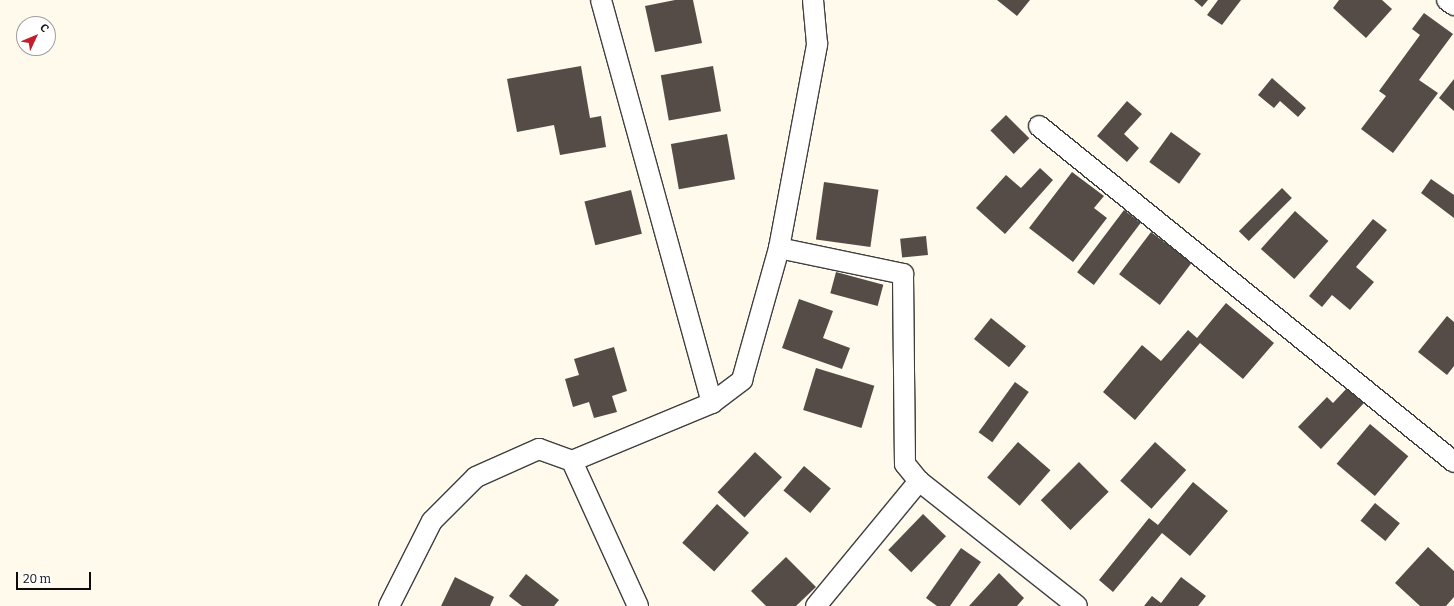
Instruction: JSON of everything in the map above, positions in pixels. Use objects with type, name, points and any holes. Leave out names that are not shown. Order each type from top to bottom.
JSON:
[{"type":"street","points":[[601,0],[712,403]]},
{"type":"street","points":[[389,606],[432,521],[476,477],[540,449],[572,461],[712,403],[742,380],[779,248],[817,44],[813,0]]},
{"type":"street","points":[[1448,0],[1454,5]]},
{"type":"street","points":[[1039,126],[1454,462]]},
{"type":"street","points":[[779,248],[903,274],[905,464],[919,481],[1077,606]]},
{"type":"street","points":[[572,461],[638,606]]},
{"type":"street","points":[[816,606],[919,481]]},
{"type":"building","points":[[675,0],[693,0],[702,43],[655,52],[645,6]]},
{"type":"building","points":[[997,0],[1030,0],[1017,16]]},
{"type":"building","points":[[1194,0],[1208,0],[1202,7]]},
{"type":"building","points":[[1218,0],[1241,0],[1222,25],[1207,15]]},
{"type":"building","points":[[1339,0],[1382,0],[1392,9],[1366,38],[1333,8]]},
{"type":"building","points":[[1424,13],[1453,34],[1419,80],[1438,93],[1393,153],[1361,129],[1386,96],[1379,91],[1420,35],[1412,29]]},
{"type":"building","points":[[581,66],[590,118],[601,116],[606,147],[560,155],[554,125],[517,132],[507,79]]},
{"type":"building","points":[[713,66],[721,111],[669,121],[661,75]]},
{"type":"building","points":[[1272,78],[1306,108],[1298,117],[1280,101],[1274,108],[1258,95]]},
{"type":"building","points":[[1454,79],[1454,111],[1439,98]]},
{"type":"building","points":[[1127,101],[1142,114],[1124,134],[1139,148],[1127,162],[1097,136]]},
{"type":"building","points":[[1006,115],[1029,138],[1014,154],[990,131]]},
{"type":"building","points":[[1171,132],[1201,154],[1179,184],[1149,162]]},
{"type":"building","points":[[727,134],[735,179],[679,189],[671,144]]},
{"type":"building","points":[[1040,168],[1053,180],[1005,234],[976,208],[1006,175],[1021,188]]},
{"type":"building","points":[[1072,172],[1104,196],[1094,208],[1107,218],[1073,262],[1029,228]]},
{"type":"building","points":[[1431,179],[1454,195],[1454,218],[1421,193]]},
{"type":"building","points":[[824,182],[878,190],[870,247],[816,239]]},
{"type":"building","points":[[1282,188],[1292,198],[1249,241],[1239,231]]},
{"type":"building","points":[[631,190],[642,234],[595,245],[584,202]]},
{"type":"building","points":[[1124,210],[1141,223],[1094,285],[1077,272]]},
{"type":"building","points":[[1295,211],[1328,241],[1294,279],[1261,249]]},
{"type":"building","points":[[1373,219],[1387,230],[1356,267],[1374,282],[1350,310],[1332,295],[1322,307],[1309,296]]},
{"type":"building","points":[[1151,232],[1192,263],[1160,305],[1119,274]]},
{"type":"building","points":[[926,236],[928,255],[902,258],[900,239]]},
{"type":"building","points":[[836,272],[883,285],[878,306],[830,293]]},
{"type":"building","points":[[799,299],[833,311],[823,338],[850,348],[842,369],[782,348]]},
{"type":"building","points":[[1226,303],[1274,343],[1243,379],[1200,343],[1135,420],[1103,392],[1142,345],[1161,361],[1188,330],[1197,338]]},
{"type":"building","points":[[1447,316],[1454,322],[1454,366],[1447,375],[1418,352]]},
{"type":"building","points":[[991,318],[1026,346],[1009,367],[974,339]]},
{"type":"building","points":[[614,347],[627,391],[612,396],[617,412],[594,418],[589,402],[573,407],[565,379],[579,375],[574,359]]},
{"type":"building","points":[[816,368],[874,386],[861,428],[803,410]]},
{"type":"building","points":[[1015,382],[1029,392],[992,442],[979,432]]},
{"type":"building","points":[[1348,387],[1364,403],[1321,449],[1298,427],[1327,397],[1333,403]]},
{"type":"building","points":[[1370,424],[1408,456],[1375,496],[1337,464]]},
{"type":"building","points":[[1018,442],[1050,470],[1020,506],[987,477]]},
{"type":"building","points":[[1155,442],[1186,470],[1151,509],[1120,481]]},
{"type":"building","points":[[755,452],[782,477],[745,517],[717,492]]},
{"type":"building","points":[[1079,462],[1109,492],[1071,530],[1041,500]]},
{"type":"building","points":[[804,466],[831,488],[810,513],[783,491]]},
{"type":"building","points":[[1193,482],[1228,511],[1190,556],[1162,533],[1113,592],[1099,580],[1149,518],[1158,525]]},
{"type":"building","points":[[1375,503],[1400,523],[1385,541],[1361,521]]},
{"type":"building","points":[[717,504],[749,533],[714,571],[682,543]]},
{"type":"building","points":[[923,514],[946,536],[911,572],[888,550]]},
{"type":"building","points":[[1428,547],[1454,571],[1454,597],[1446,606],[1420,606],[1395,583]]},
{"type":"building","points":[[961,548],[981,562],[950,606],[937,606],[926,598]]},
{"type":"building","points":[[786,557],[816,587],[796,606],[766,606],[751,591]]},
{"type":"building","points":[[999,573],[1024,598],[1017,606],[969,606]]},
{"type":"building","points":[[526,574],[559,600],[554,606],[522,606],[509,596]]},
{"type":"building","points":[[455,577],[494,597],[490,606],[441,606]]},
{"type":"building","points":[[1181,577],[1206,596],[1198,606],[1144,606],[1152,596],[1161,603]]}]
